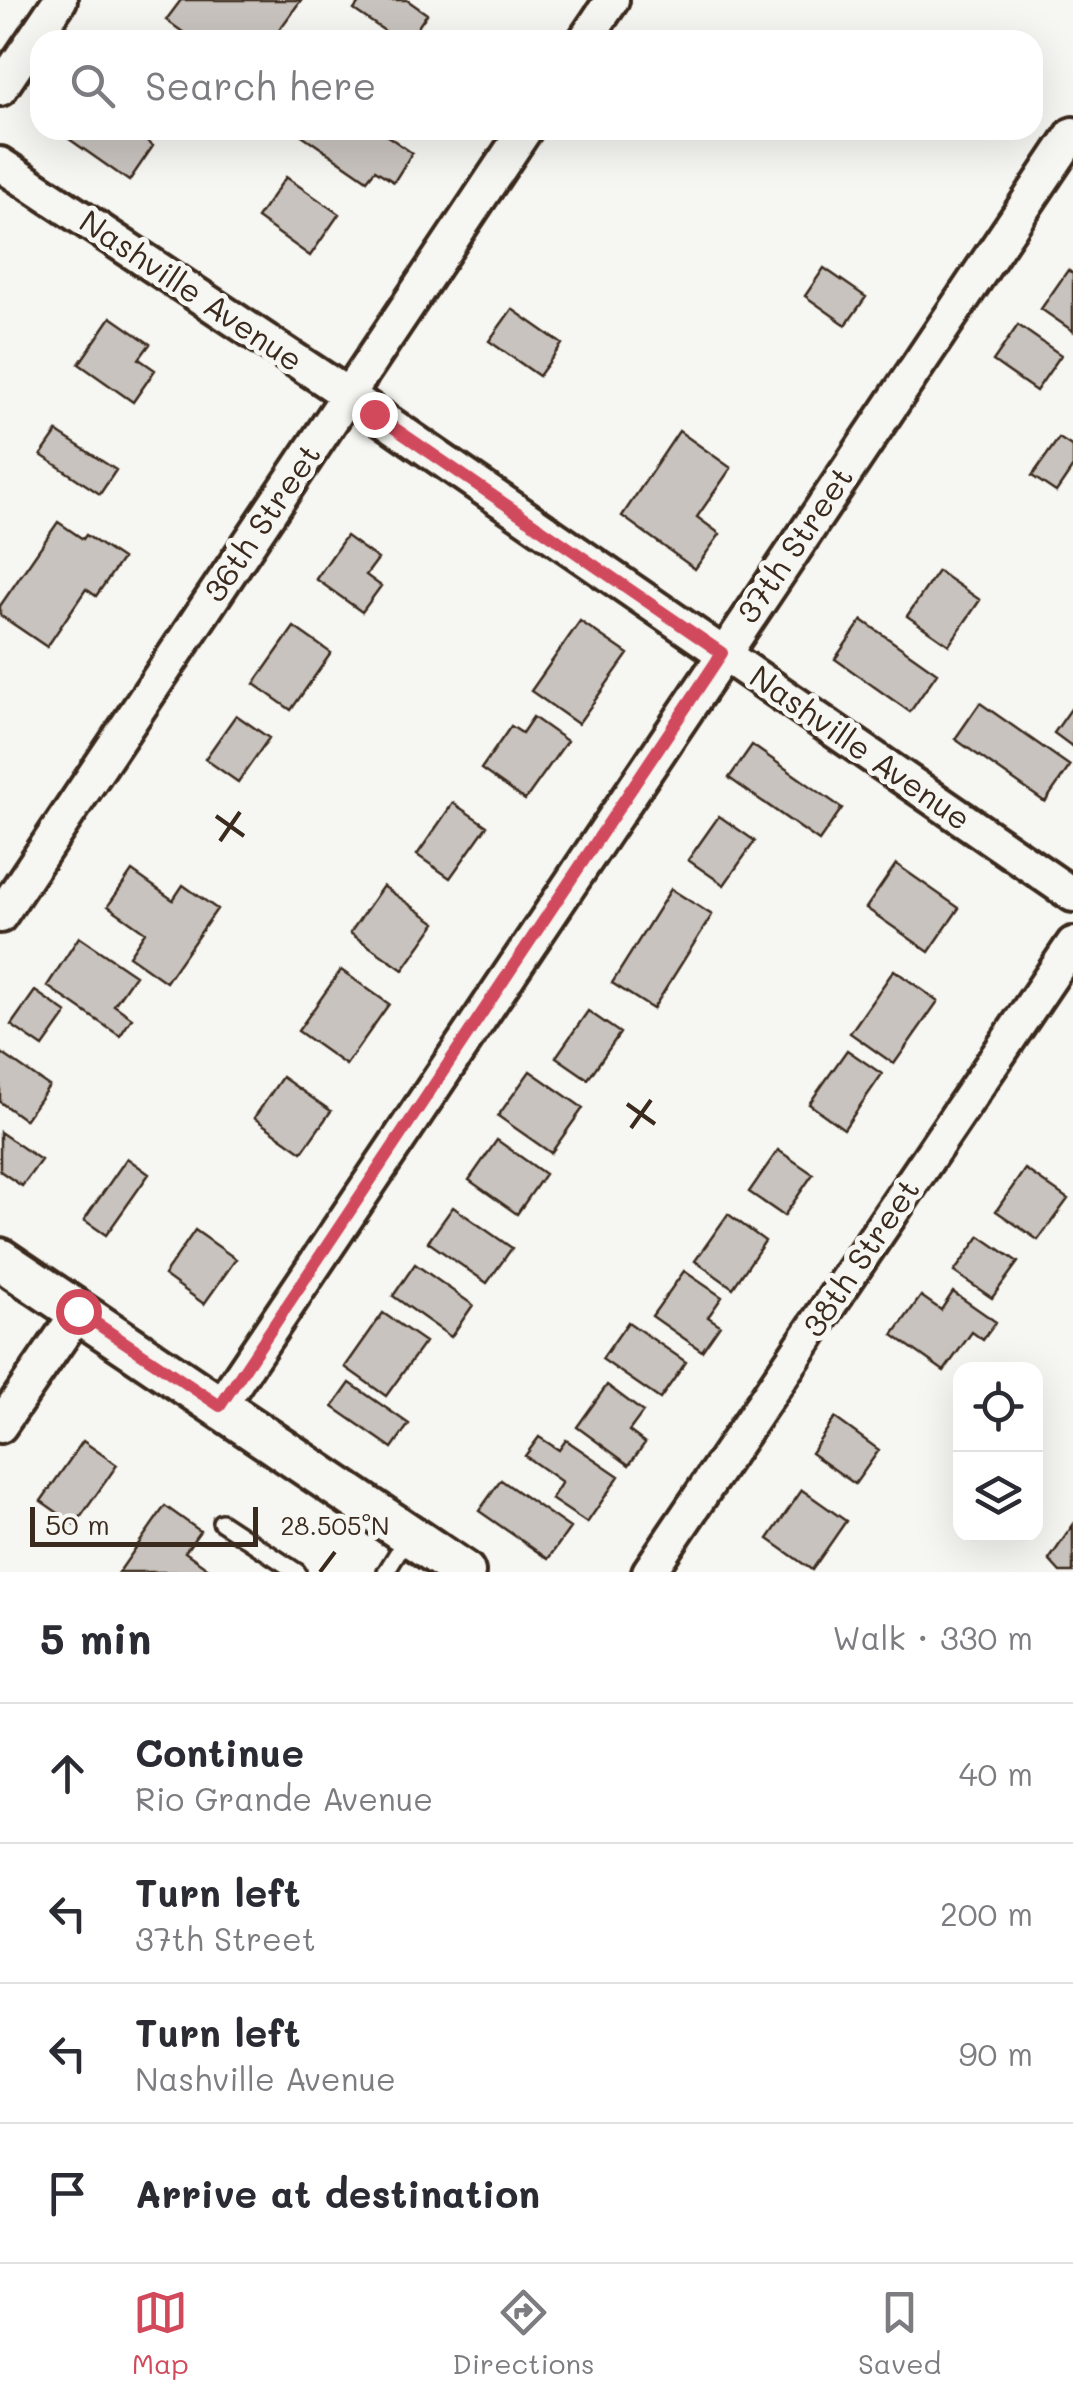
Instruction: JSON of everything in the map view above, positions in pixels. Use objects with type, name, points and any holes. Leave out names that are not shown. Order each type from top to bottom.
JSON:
[{"type":"street","points":[[40,30],[60,0]]},
{"type":"street","points":[[592,30],[612,0]]},
{"type":"street","points":[[0,89],[30,44]]},
{"type":"street","name":"37th Street","points":[[220,1406],[1073,134]]},
{"type":"street","name":"36th Street","points":[[0,916],[518,140]]},
{"type":"street","name":"Nashville Avenue","points":[[0,164],[348,395],[1073,895]]},
{"type":"street","name":"38th Street","points":[[649,1572],[1073,944]]},
{"type":"street","points":[[0,1260],[464,1572]]},
{"type":"street","points":[[0,1426],[78,1311]]},
{"type":"lane","points":[[221,1522],[296,1572]]},
{"type":"lane","points":[[386,1572],[409,1535]]},
{"type":"building","points":[[181,0],[301,0],[279,30],[180,30],[166,20]]},
{"type":"building","points":[[361,0],[407,0],[427,14],[416,30],[383,30],[354,10]]},
{"type":"building","points":[[71,140],[146,140],[153,146],[129,181]]},
{"type":"building","points":[[309,140],[393,140],[412,153],[394,182],[375,170],[367,180]]},
{"type":"building","points":[[286,177],[339,214],[310,256],[257,218]]},
{"type":"building","points":[[824,268],[866,297],[846,325],[805,296]]},
{"type":"building","points":[[1068,270],[1073,274],[1073,331],[1041,309]]},
{"type":"building","points":[[512,309],[562,344],[539,376],[489,341]]},
{"type":"building","points":[[111,317],[150,344],[139,359],[155,370],[133,402],[79,364]]},
{"type":"building","points":[[1018,325],[1061,355],[1036,391],[993,361]]},
{"type":"building","points":[[679,431],[731,468],[697,517],[720,534],[695,569],[622,516]]},
{"type":"building","points":[[57,432],[116,470],[100,494],[41,455]]},
{"type":"building","points":[[1059,438],[1073,447],[1073,467],[1056,492],[1032,476]]},
{"type":"building","points":[[58,522],[122,559],[96,596],[86,589],[47,647],[0,615],[0,606]]},
{"type":"building","points":[[346,536],[378,559],[366,575],[381,586],[362,612],[316,579]]},
{"type":"building","points":[[938,571],[980,600],[949,645],[907,616]]},
{"type":"building","points":[[862,620],[937,673],[910,712],[835,659]]},
{"type":"building","points":[[580,621],[628,654],[578,724],[531,691]]},
{"type":"building","points":[[294,627],[331,653],[291,710],[254,684]]},
{"type":"building","points":[[980,703],[1070,766],[1045,802],[955,739]]},
{"type":"building","points":[[1073,706],[1073,747],[1054,733]]},
{"type":"building","points":[[236,715],[269,738],[238,782],[205,759]]},
{"type":"building","points":[[533,717],[567,741],[525,800],[481,769],[511,726],[522,733]]},
{"type":"building","points":[[752,745],[842,808],[819,841],[729,778]]},
{"type":"building","points":[[453,803],[487,826],[450,878],[417,855]]},
{"type":"building","points":[[719,816],[755,841],[724,885],[688,860]]},
{"type":"building","points":[[896,864],[959,908],[929,952],[866,908]]},
{"type":"building","points":[[132,871],[173,900],[183,885],[217,909],[166,982],[129,956],[145,932],[108,906]]},
{"type":"building","points":[[383,886],[436,923],[403,970],[350,933]]},
{"type":"building","points":[[671,889],[712,915],[653,1009],[612,983]]},
{"type":"building","points":[[79,937],[135,975],[114,1005],[132,1018],[120,1036],[47,986]]},
{"type":"building","points":[[341,970],[389,1004],[346,1065],[298,1031]]},
{"type":"building","points":[[894,970],[938,1001],[894,1064],[850,1033]]},
{"type":"building","points":[[35,991],[67,1013],[43,1047],[11,1025]]},
{"type":"building","points":[[588,1011],[620,1033],[588,1079],[556,1057]]},
{"type":"building","points":[[847,1050],[882,1074],[844,1129],[809,1104]]},
{"type":"building","points":[[0,1052],[49,1086],[25,1120],[0,1102]]},
{"type":"building","points":[[530,1071],[583,1108],[551,1153],[498,1116]]},
{"type":"building","points":[[282,1077],[331,1111],[302,1152],[254,1118]]},
{"type":"building","points":[[0,1132],[41,1160],[22,1186],[0,1171]]},
{"type":"building","points":[[497,1140],[545,1174],[517,1214],[469,1180]]},
{"type":"building","points":[[778,1150],[813,1174],[784,1216],[749,1192]]},
{"type":"building","points":[[127,1158],[149,1174],[106,1235],[84,1220]]},
{"type":"building","points":[[1025,1169],[1068,1199],[1038,1240],[996,1211]]},
{"type":"building","points":[[453,1207],[512,1248],[487,1283],[428,1242]]},
{"type":"building","points":[[728,1214],[765,1241],[733,1288],[695,1261]]},
{"type":"building","points":[[195,1230],[236,1259],[204,1304],[164,1275]]},
{"type":"building","points":[[980,1236],[1018,1262],[992,1298],[954,1272]]},
{"type":"building","points":[[415,1264],[473,1305],[451,1337],[393,1296]]},
{"type":"building","points":[[684,1271],[722,1297],[708,1317],[720,1325],[702,1351],[652,1316]]},
{"type":"building","points":[[953,1292],[996,1322],[983,1340],[972,1332],[944,1371],[893,1335],[921,1296],[941,1310]]},
{"type":"building","points":[[383,1313],[425,1342],[386,1396],[345,1367]]},
{"type":"building","points":[[628,1322],[686,1362],[660,1399],[602,1359]]},
{"type":"building","points":[[350,1383],[409,1424],[392,1448],[333,1407]]},
{"type":"building","points":[[607,1385],[643,1412],[629,1431],[645,1443],[629,1465],[577,1427]]},
{"type":"building","points":[[835,1418],[879,1450],[855,1484],[811,1453]]},
{"type":"building","points":[[539,1437],[559,1450],[566,1440],[619,1476],[587,1523],[551,1499],[562,1482],[525,1456]]},
{"type":"building","points":[[83,1441],[117,1465],[75,1525],[41,1501]]},
{"type":"building","points":[[501,1480],[570,1528],[548,1559],[479,1511]]},
{"type":"building","points":[[802,1490],[846,1521],[812,1570],[768,1539]]},
{"type":"building","points":[[165,1506],[200,1531],[185,1552],[213,1572],[119,1572]]},
{"type":"building","points":[[1073,1525],[1073,1572],[1060,1572],[1049,1560]]},
{"type":"route","points":[[78,1311],[220,1406],[722,653],[374,414]]}]
